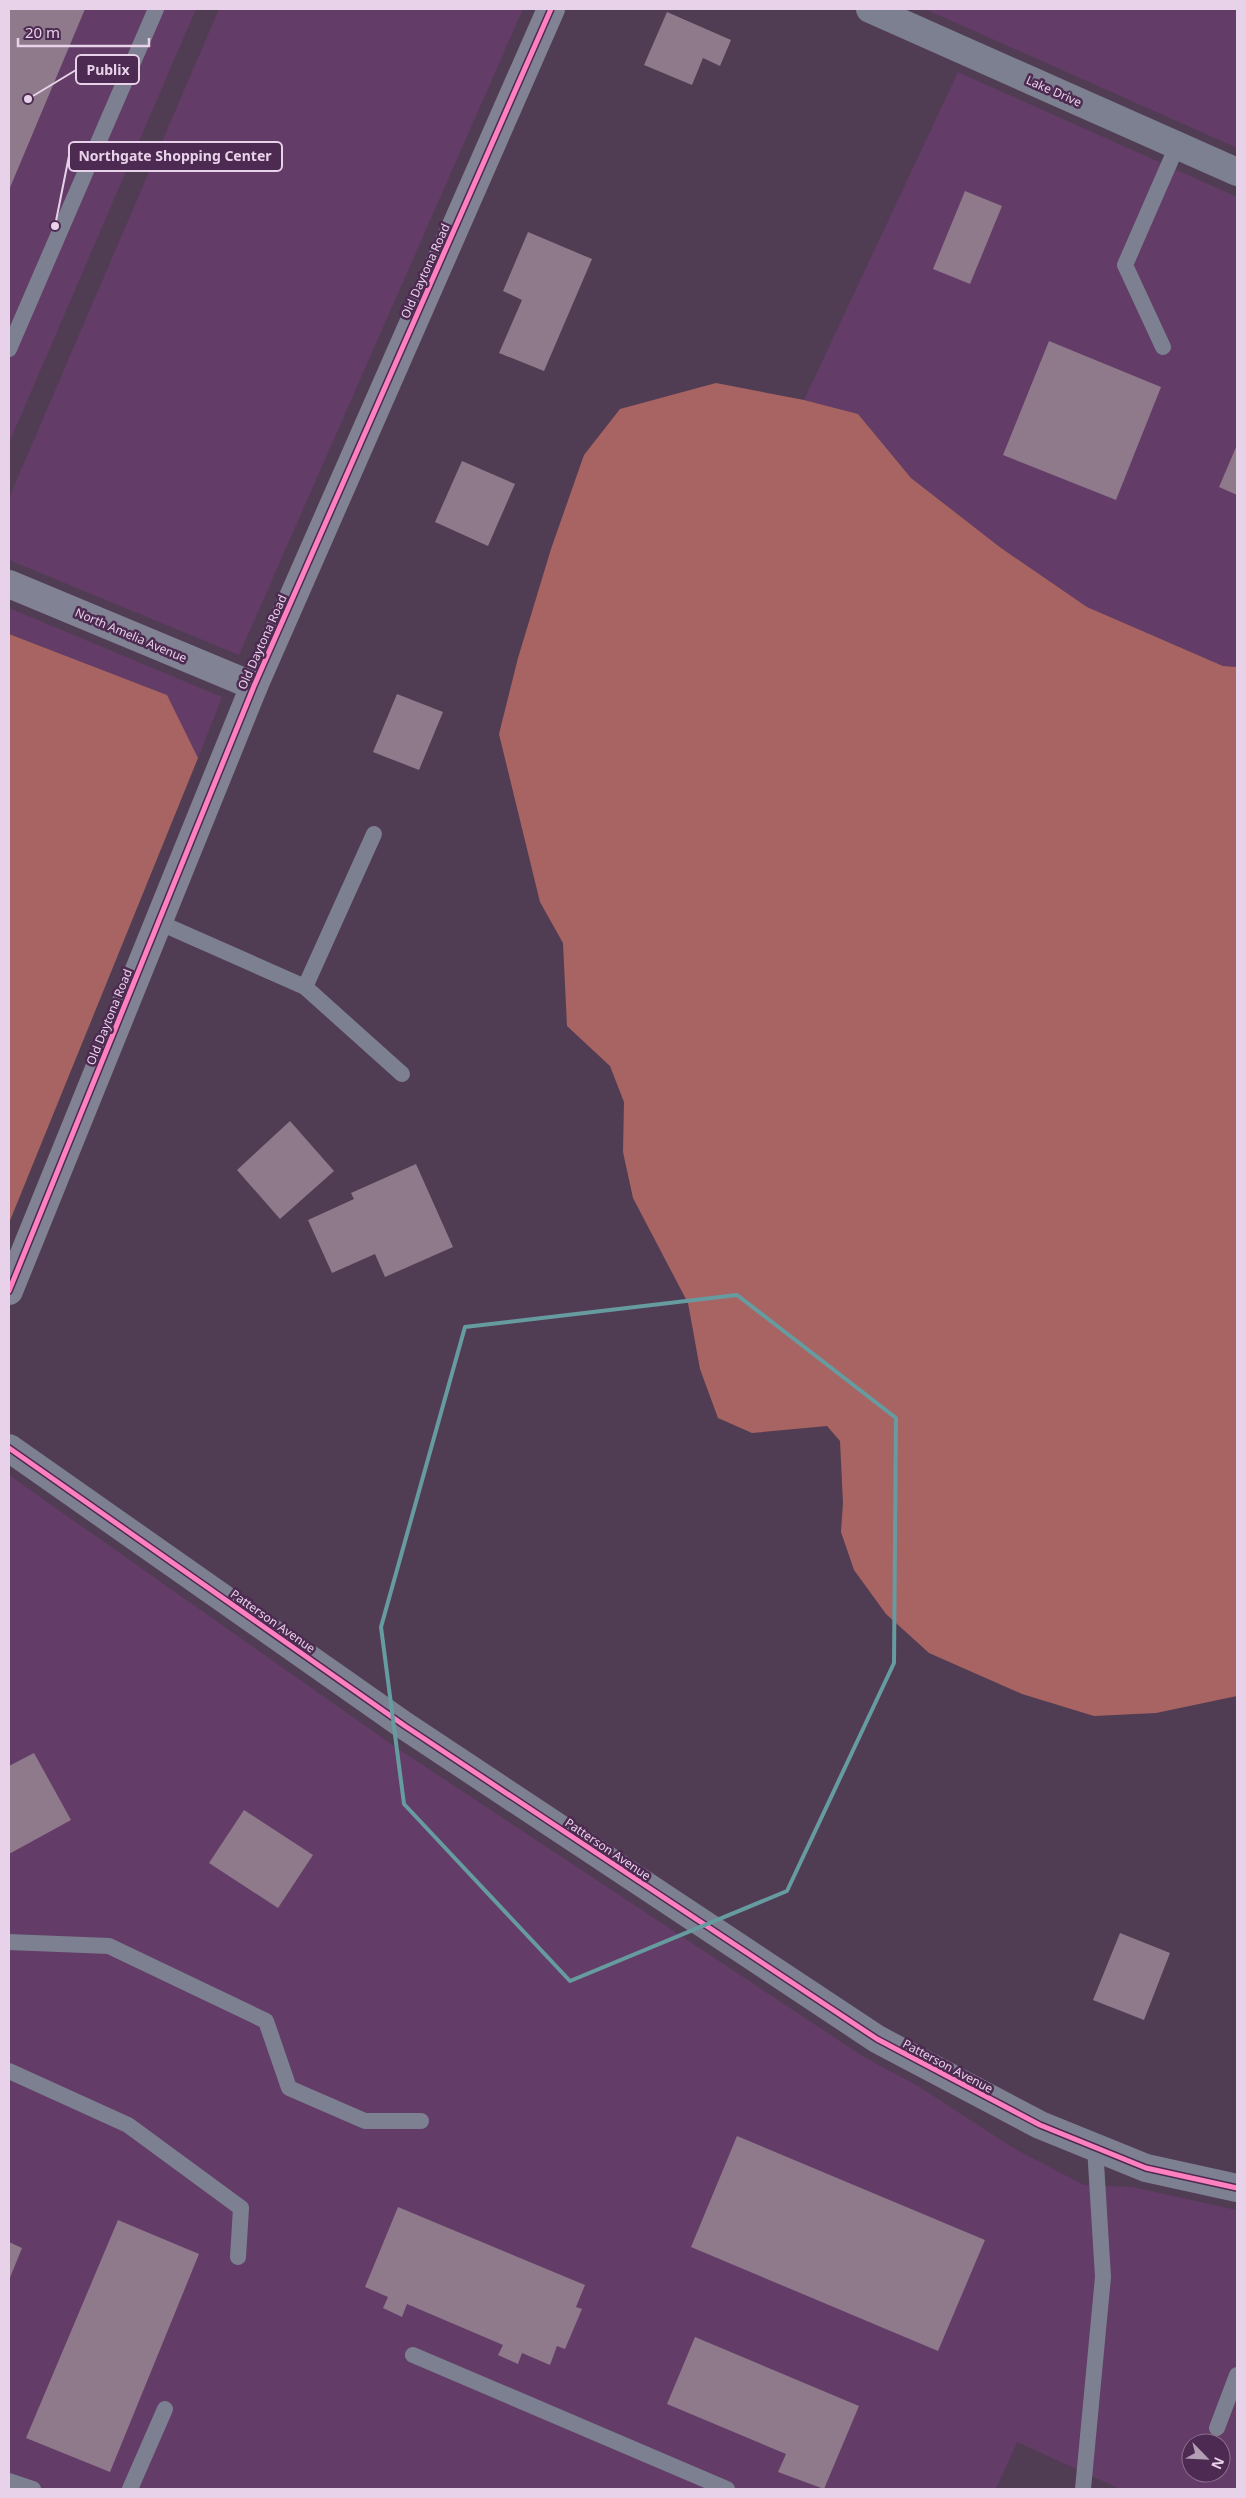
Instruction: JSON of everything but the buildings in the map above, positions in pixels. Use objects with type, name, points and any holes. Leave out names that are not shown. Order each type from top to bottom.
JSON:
[{"type":"street","name":"Old Daytona Road","points":[[9,1291],[254,686],[551,9]]},
{"type":"street","name":"Lake Drive","points":[[870,9],[1237,172]]},
{"type":"street","name":"North Amelia Avenue","points":[[9,584],[254,686]]},
{"type":"street","name":"Patterson Avenue","points":[[9,1448],[405,1726],[877,2039],[1040,2125],[1146,2168],[1237,2188]]},
{"type":"lane","points":[[9,349],[156,9]]},
{"type":"lane","points":[[1163,347],[1125,266],[1177,146]]},
{"type":"lane","points":[[305,987],[374,834]]},
{"type":"lane","points":[[158,922],[305,987],[402,1074]]},
{"type":"lane","points":[[9,1942],[109,1946],[266,2021],[289,2088],[365,2121],[421,2121]]},
{"type":"lane","points":[[9,2071],[128,2125],[241,2208],[238,2257]]},
{"type":"lane","points":[[1084,2489],[1103,2277],[1095,2147]]},
{"type":"lane","points":[[413,2355],[727,2489]]},
{"type":"lane","points":[[1216,2428],[1237,2375]]},
{"type":"lane","points":[[130,2489],[165,2409]]},
{"type":"lane","points":[[9,2481],[33,2489]]},
{"type":"highlighted area","points":[[737,1295],[896,1418],[894,1663],[787,1891],[570,1981],[404,1804],[381,1627],[465,1327]]},
{"type":"shaded area","points":[[9,9],[196,9],[9,443]]},
{"type":"shaded area","points":[[219,9],[523,9],[239,655],[9,560],[9,498]]},
{"type":"shaded area","points":[[925,9],[1237,9],[1237,148]]},
{"type":"shaded area","points":[[958,72],[1237,197],[1237,667],[1223,666],[1087,607],[1001,548],[911,478],[858,414],[804,400]]},
{"type":"shaded area","points":[[716,383],[804,400],[858,414],[911,478],[1001,548],[1087,607],[1223,666],[1237,667],[1237,1696],[1156,1713],[1094,1716],[1022,1694],[929,1653],[886,1614],[854,1570],[841,1532],[843,1503],[840,1441],[827,1426],[752,1433],[718,1418],[700,1369],[688,1303],[633,1198],[623,1152],[624,1102],[610,1066],[567,1026],[563,943],[540,902],[499,734],[518,658],[551,549],[584,455],[620,409]]},
{"type":"shaded area","points":[[9,608],[222,697],[198,758],[167,695],[9,634]]},
{"type":"shaded area","points":[[9,634],[167,695],[198,758],[9,1223]]},
{"type":"shaded area","points":[[9,1475],[391,1744],[864,2057],[918,2086],[1015,2149],[1084,2185],[1132,2187],[1237,2210],[1237,2489],[1120,2489],[1017,2442],[996,2489],[9,2489]]},
{"type":"cycle path","points":[[9,1291],[254,686],[551,9]]},
{"type":"cycle path","points":[[9,1448],[405,1726],[877,2039],[1040,2125],[1146,2168],[1237,2188]]},
{"type":"place","name":"Publix","points":[[28,99]]},
{"type":"place","name":"Northgate Shopping Center","points":[[55,226]]}]
